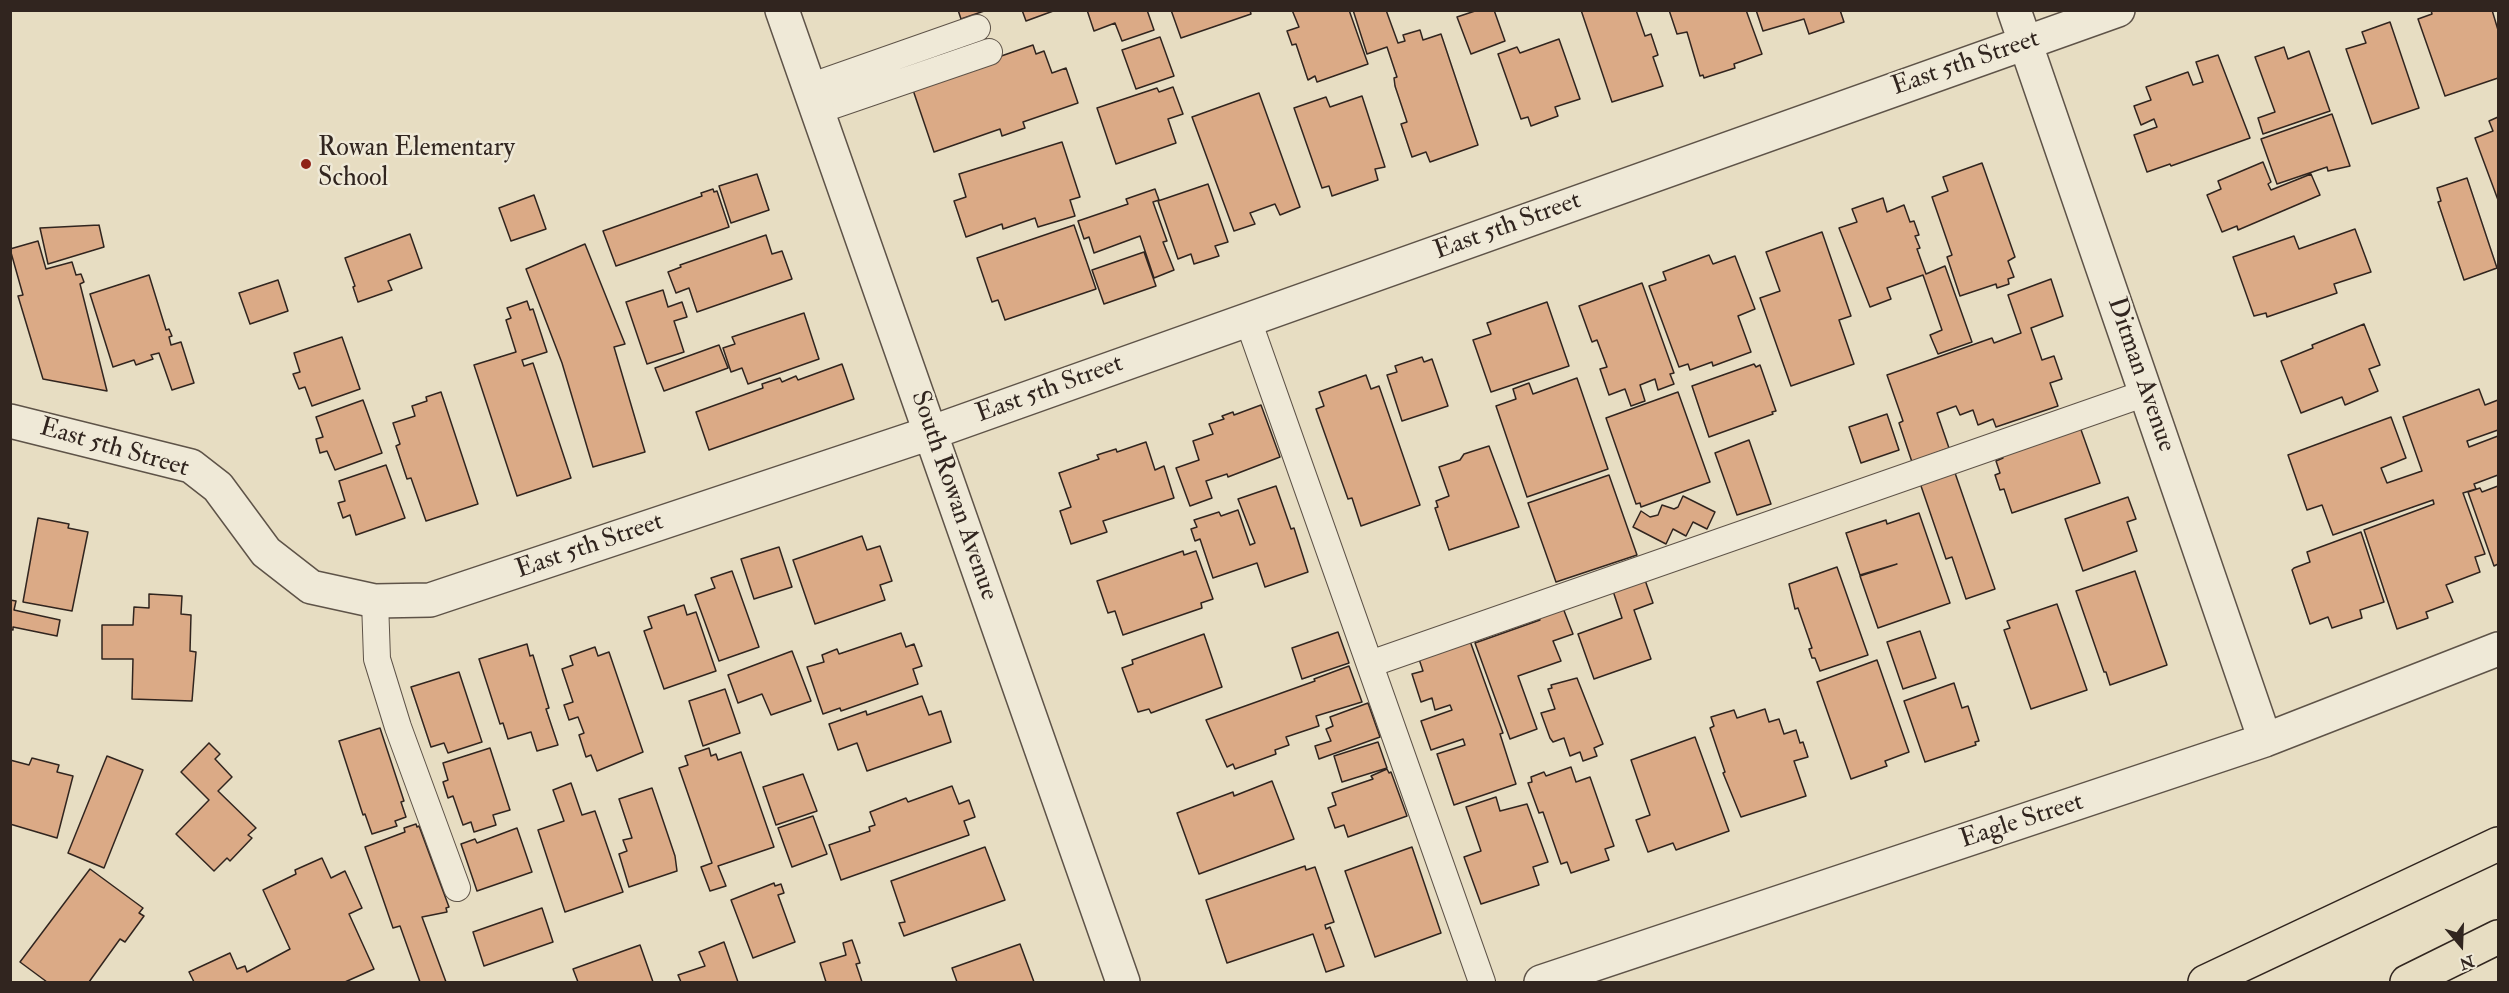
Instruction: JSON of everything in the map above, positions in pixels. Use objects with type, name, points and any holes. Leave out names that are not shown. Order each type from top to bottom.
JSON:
[{"type":"highway","points":[[2205,982],[2499,844]]},
{"type":"highway","points":[[2407,982],[2499,937]]},
{"type":"street","name":"South Rowan Avenue","points":[[782,10],[1123,982]]},
{"type":"street","name":"Ditman Avenue","points":[[2014,10],[2265,740]]},
{"type":"street","name":"East 5th Street","points":[[10,421],[191,466],[218,488],[266,552],[311,586],[375,602],[430,600],[930,433],[2118,10]]},
{"type":"street","name":"Eagle Street","points":[[1540,982],[2265,740],[2499,649]]},
{"type":"lane","points":[[813,99],[976,28]]},
{"type":"lane","points":[[813,99],[988,52]]},
{"type":"lane","points":[[1248,320],[1482,982]]},
{"type":"lane","points":[[1370,664],[2146,393]]},
{"type":"lane","points":[[375,602],[377,659],[398,727],[457,888]]},
{"type":"building","points":[[958,10],[987,10],[961,19]]},
{"type":"building","points":[[1022,10],[1056,10],[1026,21]]},
{"type":"building","points":[[1087,10],[1147,10],[1154,30],[1122,41],[1115,23],[1094,31]]},
{"type":"building","points":[[1171,10],[1250,10],[1251,14],[1181,38]]},
{"type":"building","points":[[1292,10],[1349,10],[1368,64],[1317,82],[1315,76],[1308,80],[1296,44],[1292,45],[1287,31],[1299,27]]},
{"type":"building","points":[[1353,10],[1386,10],[1398,43],[1405,41],[1403,35],[1420,30],[1423,40],[1441,34],[1478,145],[1430,162],[1426,152],[1412,157],[1401,124],[1407,122],[1395,86],[1394,78],[1397,77],[1387,47],[1367,54]]},
{"type":"building","points":[[1478,10],[1494,10],[1505,41],[1471,54],[1457,17]]},
{"type":"building","points":[[1581,10],[1636,10],[1645,36],[1651,34],[1658,55],[1653,57],[1663,86],[1612,102]]},
{"type":"building","points":[[1669,10],[1746,10],[1762,54],[1734,64],[1735,68],[1704,78],[1703,75],[1700,76],[1687,32],[1677,34]]},
{"type":"building","points":[[1756,10],[1840,10],[1844,22],[1809,34],[1804,19],[1763,31]]},
{"type":"building","points":[[2431,10],[2492,10],[2498,30],[2498,78],[2445,96],[2418,19],[2432,14]]},
{"type":"building","points":[[2390,22],[2419,108],[2372,124],[2346,49],[2366,43],[2362,32]]},
{"type":"building","points":[[1160,37],[1174,76],[1136,89],[1122,50]]},
{"type":"building","points":[[1559,39],[1580,99],[1555,107],[1558,116],[1531,126],[1528,117],[1521,119],[1498,54],[1517,47],[1520,53]]},
{"type":"building","points":[[1033,45],[1036,54],[1044,51],[1052,73],[1066,68],[1078,103],[1023,122],[1025,128],[1002,136],[1000,129],[934,152],[912,87]]},
{"type":"building","points":[[2284,47],[2288,59],[2309,51],[2330,111],[2263,134],[2258,118],[2275,112],[2255,57]]},
{"type":"building","points":[[2218,55],[2250,138],[2171,166],[2170,164],[2147,172],[2134,135],[2157,127],[2154,119],[2141,125],[2134,106],[2151,100],[2146,87],[2188,72],[2193,85],[2203,82],[2196,62]]},
{"type":"building","points":[[1173,87],[1183,114],[1168,119],[1176,143],[1116,164],[1097,108],[1157,88],[1159,92]]},
{"type":"building","points":[[1259,93],[1300,207],[1280,215],[1275,204],[1250,213],[1255,224],[1234,231],[1192,117]]},
{"type":"building","points":[[1362,96],[1385,167],[1375,169],[1378,180],[1332,196],[1329,186],[1322,188],[1294,108],[1326,97],[1330,107]]},
{"type":"building","points":[[2332,114],[2350,166],[2328,171],[2327,167],[2277,184],[2261,139]]},
{"type":"building","points":[[2498,117],[2498,200],[2475,138],[2493,131],[2489,121]]},
{"type":"building","points":[[1062,142],[1080,197],[1070,200],[1075,216],[1038,227],[1035,218],[1003,229],[1002,224],[966,237],[954,201],[966,197],[959,174]]},
{"type":"building","points":[[2263,162],[2271,182],[2268,184],[2271,190],[2311,174],[2320,195],[2238,230],[2237,226],[2222,232],[2207,195],[2221,189],[2218,181]]},
{"type":"building","points":[[1982,163],[2015,257],[2008,261],[2014,277],[2008,279],[2009,284],[1997,288],[1996,284],[1960,296],[1947,257],[1952,255],[1932,197],[1948,191],[1943,177]]},
{"type":"building","points":[[757,174],[769,210],[731,223],[719,186]]},
{"type":"building","points":[[2467,178],[2497,268],[2464,280],[2438,202],[2441,201],[2437,188]]},
{"type":"building","points":[[1208,184],[1228,242],[1215,246],[1219,256],[1194,264],[1191,254],[1178,259],[1158,201]]},
{"type":"building","points":[[713,189],[714,192],[717,191],[729,227],[616,266],[603,231],[702,196],[701,193]]},
{"type":"building","points":[[1155,189],[1159,200],[1153,202],[1167,241],[1163,242],[1174,270],[1154,278],[1140,236],[1094,253],[1089,237],[1084,239],[1078,221],[1128,204],[1126,199]]},
{"type":"building","points":[[534,195],[546,229],[511,241],[499,208]]},
{"type":"building","points":[[1883,198],[1887,212],[1904,205],[1910,222],[1914,221],[1919,235],[1915,236],[1920,248],[1917,249],[1926,274],[1945,266],[1972,342],[1938,354],[1930,335],[1942,330],[1923,275],[1887,288],[1891,299],[1870,307],[1839,228],[1857,222],[1852,209]]},
{"type":"building","points":[[99,225],[104,247],[48,264],[40,228]]},
{"type":"building","points":[[1074,225],[1096,289],[1005,320],[998,300],[992,302],[977,258]]},
{"type":"building","points":[[2355,229],[2371,272],[2334,284],[2337,293],[2267,317],[2266,313],[2254,316],[2233,257],[2294,236],[2299,249]]},
{"type":"building","points":[[1822,232],[1851,316],[1839,320],[1854,364],[1791,386],[1760,298],[1780,291],[1766,252]]},
{"type":"building","points":[[410,234],[422,268],[388,281],[392,290],[358,302],[345,258]]},
{"type":"building","points":[[766,235],[772,254],[782,251],[792,279],[697,312],[689,288],[676,293],[668,272],[681,267],[680,265]]},
{"type":"building","points":[[38,241],[46,269],[72,262],[76,275],[81,274],[84,282],[80,284],[107,391],[43,379],[18,296],[23,295],[10,249]]},
{"type":"building","points":[[585,244],[625,344],[614,347],[645,452],[593,467],[562,363],[526,269]]},
{"type":"building","points":[[1144,252],[1156,286],[1104,304],[1092,270]]},
{"type":"building","points":[[1709,255],[1713,264],[1735,256],[1755,309],[1738,316],[1751,352],[1713,366],[1712,362],[1690,370],[1688,364],[1679,367],[1649,286],[1666,280],[1663,272]]},
{"type":"building","points":[[149,275],[166,330],[169,329],[172,336],[169,337],[171,345],[181,342],[194,383],[172,390],[159,353],[151,355],[153,359],[136,365],[134,360],[113,367],[90,294]]},
{"type":"building","points":[[2051,279],[2063,316],[2031,328],[2042,360],[2054,356],[2062,379],[2050,383],[2058,406],[1996,427],[1993,419],[1978,425],[1973,410],[1960,415],[1956,406],[1937,413],[1949,448],[1912,462],[1899,423],[1903,421],[1887,375],[1992,338],[1994,343],[2021,333],[2008,295]]},
{"type":"building","points":[[278,280],[288,311],[250,324],[239,293]]},
{"type":"building","points":[[1642,283],[1674,373],[1670,374],[1674,384],[1658,390],[1655,379],[1640,385],[1645,401],[1631,406],[1625,389],[1609,395],[1600,369],[1607,367],[1597,340],[1592,342],[1579,306]]},
{"type":"building","points":[[663,290],[668,307],[682,302],[687,317],[674,321],[684,352],[647,364],[626,302]]},
{"type":"building","points":[[527,301],[530,310],[533,309],[547,352],[522,360],[524,366],[533,363],[571,478],[517,496],[474,365],[516,352],[506,320],[511,318],[507,308]]},
{"type":"building","points":[[1547,302],[1569,366],[1491,392],[1473,340],[1491,334],[1487,323]]},
{"type":"building","points":[[804,313],[819,359],[748,384],[742,368],[731,372],[723,348],[735,344],[732,337]]},
{"type":"building","points":[[2364,324],[2380,365],[2369,369],[2378,391],[2345,405],[2342,397],[2301,413],[2281,361],[2313,348],[2312,345]]},
{"type":"building","points":[[342,337],[360,389],[312,406],[305,387],[299,389],[293,374],[300,372],[294,353]]},
{"type":"building","points":[[719,345],[728,368],[664,391],[655,368]]},
{"type":"building","points":[[1422,357],[1424,362],[1432,359],[1448,406],[1402,421],[1387,375],[1397,372],[1395,366]]},
{"type":"building","points":[[842,364],[854,399],[709,450],[696,412],[763,388],[762,384],[780,378],[782,382],[796,376],[798,380]]},
{"type":"building","points":[[1754,364],[1756,367],[1760,365],[1776,411],[1709,437],[1692,386]]},
{"type":"building","points":[[1366,375],[1371,389],[1379,386],[1420,505],[1361,526],[1352,498],[1348,499],[1316,409],[1324,406],[1319,392]]},
{"type":"building","points":[[1577,378],[1608,469],[1527,497],[1496,406],[1516,399],[1513,389],[1529,383],[1533,394]]},
{"type":"building","points":[[2479,389],[2485,405],[2498,400],[2498,430],[2467,441],[2469,447],[2498,436],[2498,475],[2474,484],[2476,489],[2463,493],[2485,554],[2475,557],[2480,572],[2446,585],[2453,602],[2426,612],[2428,618],[2397,629],[2364,530],[2434,504],[2433,500],[2333,535],[2322,505],[2307,510],[2288,455],[2391,417],[2406,458],[2381,468],[2387,483],[2422,471],[2403,417]]},
{"type":"building","points":[[441,392],[478,504],[426,521],[411,478],[407,479],[396,446],[400,444],[393,423],[415,416],[412,406],[427,401],[426,397]]},
{"type":"building","points":[[1678,392],[1710,482],[1641,507],[1640,503],[1636,504],[1606,418]]},
{"type":"building","points":[[363,400],[382,453],[335,470],[327,451],[320,453],[316,439],[323,437],[316,417]]},
{"type":"building","points":[[1261,405],[1280,457],[1228,477],[1227,474],[1206,481],[1212,498],[1190,506],[1176,468],[1199,460],[1193,441],[1213,434],[1209,424],[1224,419],[1222,416],[1233,412],[1234,415]]},
{"type":"building","points":[[1887,414],[1899,450],[1861,463],[1849,427]]},
{"type":"building","points":[[2080,427],[2100,483],[2012,513],[2004,489],[2000,490],[1995,475],[2000,473],[1996,461],[2003,458],[2002,454]]},
{"type":"building","points":[[1749,440],[1771,504],[1737,515],[1715,453]]},
{"type":"building","points":[[1146,442],[1155,470],[1164,466],[1174,498],[1103,521],[1107,532],[1071,544],[1060,511],[1071,507],[1059,473],[1099,459],[1097,455],[1116,449],[1117,452]]},
{"type":"building","points":[[1489,446],[1519,527],[1449,550],[1435,508],[1438,507],[1436,501],[1449,496],[1439,467],[1460,460],[1464,454]]},
{"type":"building","points":[[386,465],[405,518],[356,535],[350,515],[343,518],[338,503],[345,501],[339,481]]},
{"type":"building","points":[[1954,470],[1995,589],[1966,599],[1952,557],[1946,559],[1920,483]]},
{"type":"building","points":[[1609,475],[1637,555],[1556,582],[1528,503]]},
{"type":"building","points":[[1276,486],[1291,529],[1294,528],[1308,572],[1265,587],[1257,563],[1213,578],[1200,539],[1195,541],[1191,529],[1197,527],[1194,520],[1219,512],[1221,516],[1238,510],[1250,545],[1255,543],[1238,499]]},
{"type":"building","points":[[2498,486],[2498,564],[2494,566],[2468,492],[2480,488],[2482,492]]},
{"type":"building","points":[[1683,496],[1715,512],[1707,529],[1693,522],[1686,536],[1673,529],[1666,544],[1633,527],[1641,511],[1650,517],[1658,515],[1662,505],[1674,509],[1678,507]]},
{"type":"building","points":[[2128,497],[2136,519],[2127,522],[2137,551],[2083,571],[2065,519]]},
{"type":"building","points":[[1919,513],[1950,603],[1878,628],[1860,576],[1897,564],[1860,575],[1846,533],[1886,520],[1887,524]]},
{"type":"building","points":[[38,518],[69,524],[68,528],[88,532],[72,611],[23,602]]},
{"type":"building","points":[[2361,532],[2384,602],[2360,610],[2362,618],[2332,628],[2328,617],[2310,624],[2292,570],[2310,562],[2307,552]]},
{"type":"building","points":[[862,536],[867,550],[880,546],[892,581],[880,585],[885,600],[815,624],[793,560]]},
{"type":"building","points":[[779,547],[792,587],[754,599],[741,559]]},
{"type":"building","points":[[1183,551],[1184,555],[1196,551],[1213,599],[1201,603],[1202,608],[1123,635],[1115,611],[1108,613],[1097,581]]},
{"type":"building","points":[[1837,567],[1868,655],[1820,671],[1815,658],[1812,658],[1809,649],[1812,648],[1798,608],[1795,609],[1789,584]]},
{"type":"building","points":[[732,571],[759,647],[719,661],[695,595],[715,588],[711,578]]},
{"type":"building","points":[[2135,571],[2167,665],[2110,685],[2076,591]]},
{"type":"building","points":[[1645,580],[1653,603],[1634,610],[1651,659],[1594,679],[1578,634],[1622,618],[1613,591]]},
{"type":"building","points":[[149,594],[182,596],[181,614],[191,615],[190,651],[196,652],[192,701],[132,699],[133,659],[102,659],[102,625],[133,625],[134,607],[149,608]]},
{"type":"building","points":[[10,600],[16,601],[14,610],[60,620],[57,636],[13,627],[13,630],[10,629]]},
{"type":"building","points":[[2057,604],[2087,690],[2031,709],[2004,630],[2010,628],[2007,621]]},
{"type":"building","points":[[684,605],[687,615],[696,612],[716,671],[664,689],[644,631],[652,628],[648,617]]},
{"type":"building","points":[[1563,608],[1573,634],[1553,641],[1561,661],[1518,676],[1537,729],[1510,739],[1475,643],[1540,620],[1538,617]]},
{"type":"building","points":[[1920,631],[1936,678],[1903,689],[1887,642]]},
{"type":"building","points":[[1338,632],[1349,663],[1302,679],[1292,648]]},
{"type":"building","points":[[901,633],[906,647],[914,644],[922,666],[913,669],[918,684],[841,711],[840,708],[823,714],[807,667],[824,662],[822,655],[837,649],[839,654]]},
{"type":"building","points":[[1204,634],[1222,687],[1151,713],[1149,709],[1138,712],[1122,668],[1133,664],[1132,660]]},
{"type":"building","points":[[1470,641],[1503,733],[1500,734],[1516,784],[1454,805],[1437,754],[1465,745],[1463,739],[1431,750],[1421,721],[1452,710],[1450,705],[1435,710],[1432,698],[1421,702],[1412,674],[1423,671],[1419,659]]},
{"type":"building","points":[[527,644],[530,656],[533,655],[549,708],[546,709],[558,745],[537,751],[531,732],[508,739],[503,723],[500,724],[479,659]]},
{"type":"building","points":[[595,647],[598,656],[609,652],[643,752],[597,771],[591,755],[586,757],[579,735],[584,733],[578,717],[569,720],[564,705],[573,702],[562,669],[573,665],[570,656]]},
{"type":"building","points":[[792,651],[811,701],[771,715],[762,694],[738,703],[728,675]]},
{"type":"building","points":[[1877,660],[1909,752],[1885,761],[1887,766],[1851,779],[1817,682]]},
{"type":"building","points":[[1349,666],[1362,702],[1316,716],[1319,726],[1286,737],[1289,745],[1275,750],[1276,754],[1235,769],[1233,764],[1227,767],[1206,720],[1315,681],[1314,679]]},
{"type":"building","points":[[459,672],[482,742],[448,753],[444,743],[431,747],[411,687]]},
{"type":"building","points":[[1577,678],[1603,744],[1594,748],[1597,756],[1583,761],[1580,752],[1570,756],[1564,738],[1553,742],[1541,713],[1555,709],[1548,689],[1552,688],[1551,685]]},
{"type":"building","points":[[1954,683],[1962,708],[1968,706],[1979,741],[1975,742],[1976,745],[1925,762],[1904,701]]},
{"type":"building","points":[[725,689],[740,733],[703,746],[689,701]]},
{"type":"building","points":[[922,696],[929,715],[941,711],[951,742],[867,771],[857,743],[838,750],[829,724],[866,711],[867,715]]},
{"type":"building","points":[[1368,703],[1380,737],[1319,759],[1315,746],[1331,741],[1326,729],[1333,726],[1330,717]]},
{"type":"building","points":[[1765,709],[1769,722],[1779,719],[1784,734],[1796,730],[1800,743],[1803,742],[1808,757],[1794,761],[1806,796],[1741,817],[1723,773],[1725,772],[1710,728],[1714,726],[1711,717],[1734,710],[1737,718]]},
{"type":"building","points":[[380,728],[404,801],[401,802],[406,817],[395,821],[397,826],[372,834],[365,814],[363,815],[339,741]]},
{"type":"building","points":[[1695,737],[1729,831],[1676,850],[1673,843],[1648,852],[1636,820],[1650,815],[1631,760]]},
{"type":"building","points":[[1378,742],[1387,768],[1342,782],[1334,756]]},
{"type":"building","points":[[209,743],[220,754],[215,759],[232,777],[218,791],[256,828],[248,835],[252,838],[230,861],[227,858],[214,871],[176,834],[209,800],[181,772]]},
{"type":"building","points":[[490,748],[510,810],[493,815],[496,825],[474,832],[471,822],[463,825],[453,796],[448,798],[443,782],[448,780],[443,763]]},
{"type":"building","points":[[709,748],[711,756],[716,754],[718,760],[741,752],[774,847],[718,866],[726,886],[710,891],[701,867],[712,863],[679,768],[688,765],[685,756]]},
{"type":"building","points":[[107,756],[143,770],[104,868],[68,853]]},
{"type":"building","points":[[32,758],[59,765],[57,772],[73,776],[57,838],[10,824],[10,760],[29,765]]},
{"type":"building","points":[[1571,767],[1576,782],[1590,777],[1614,846],[1605,849],[1609,860],[1571,873],[1567,862],[1561,864],[1543,812],[1539,813],[1528,783],[1532,782],[1531,777],[1544,772],[1546,776]]},
{"type":"building","points":[[1387,769],[1389,773],[1391,772],[1407,816],[1348,837],[1344,825],[1335,828],[1328,808],[1336,805],[1332,793],[1373,779],[1371,776]]},
{"type":"building","points":[[803,774],[817,811],[776,825],[763,787]]},
{"type":"building","points":[[1272,781],[1294,839],[1199,874],[1177,813],[1233,792],[1234,796]]},
{"type":"building","points":[[571,783],[582,815],[595,811],[623,892],[565,912],[538,830],[564,821],[553,790]]},
{"type":"building","points":[[952,786],[959,804],[969,800],[975,817],[964,821],[969,835],[841,880],[829,845],[870,831],[869,827],[875,825],[870,812],[906,798],[908,802]]},
{"type":"building","points":[[652,788],[675,856],[677,871],[629,887],[619,854],[627,851],[623,840],[632,838],[619,799]]},
{"type":"building","points":[[1496,797],[1500,811],[1527,804],[1548,862],[1533,867],[1539,885],[1481,904],[1464,857],[1481,851],[1466,807]]},
{"type":"building","points":[[813,816],[827,854],[792,867],[778,828]]},
{"type":"building","points":[[416,824],[417,827],[419,826],[449,907],[446,908],[447,912],[422,917],[446,982],[420,982],[400,926],[393,928],[365,847],[405,832],[404,828]]},
{"type":"building","points":[[517,828],[532,872],[477,891],[461,844],[475,839],[477,843]]},
{"type":"building","points":[[985,847],[1005,900],[904,936],[899,923],[905,922],[891,881]]},
{"type":"building","points":[[1412,847],[1441,933],[1375,957],[1345,871]]},
{"type":"building","points":[[322,858],[331,878],[345,871],[362,908],[349,914],[374,969],[345,982],[194,982],[189,972],[230,953],[237,969],[245,966],[247,972],[290,949],[263,890],[296,874],[295,870]]},
{"type":"building","points":[[1305,866],[1306,870],[1315,867],[1334,922],[1325,925],[1326,929],[1330,927],[1344,966],[1326,972],[1313,934],[1227,963],[1206,900]]},
{"type":"building","points":[[90,869],[143,908],[139,913],[144,916],[125,942],[120,939],[89,982],[47,982],[20,962]]},
{"type":"building","points":[[774,883],[775,886],[781,884],[784,893],[778,895],[795,942],[753,958],[731,900]]},
{"type":"building","points":[[542,908],[553,942],[484,966],[473,932]]},
{"type":"building","points":[[852,940],[860,963],[856,964],[862,982],[826,982],[820,963],[846,955],[843,943]]},
{"type":"building","points":[[724,942],[738,982],[681,982],[678,975],[705,966],[699,952]]},
{"type":"building","points":[[1020,944],[1034,982],[957,982],[952,968]]},
{"type":"building","points":[[640,945],[653,982],[578,982],[573,969]]},
{"type":"place","name":"Rowan Elementary School","points":[[306,164]]}]
